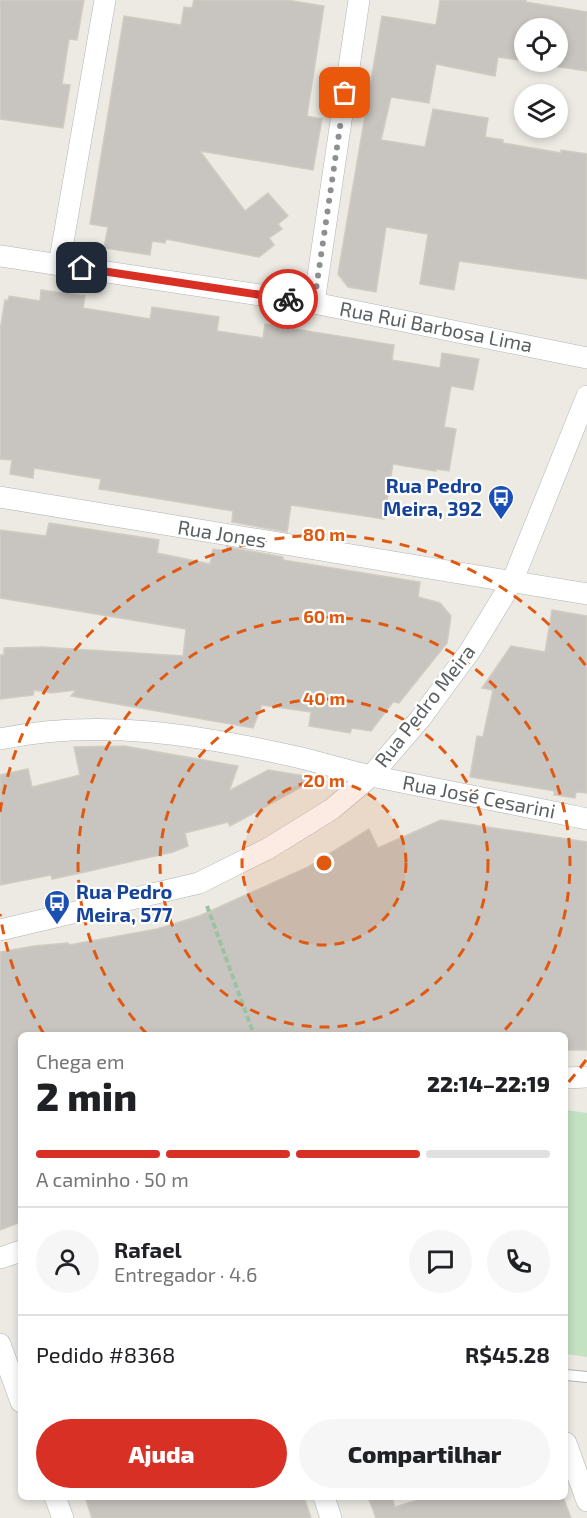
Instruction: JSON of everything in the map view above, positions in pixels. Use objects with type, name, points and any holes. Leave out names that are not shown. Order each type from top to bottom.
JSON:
[{"type":"street","points":[[59,265],[105,0]]},
{"type":"street","points":[[314,303],[359,0]]},
{"type":"street","name":"Rua Rui Barbosa Lima","points":[[0,256],[314,303],[587,358]]},
{"type":"street","name":"Rua Pedro Meira","points":[[0,930],[199,883],[269,848],[332,809],[371,776],[420,719],[470,651],[512,582],[587,396]]},
{"type":"street","name":"Rua Jones","points":[[0,497],[587,594]]},
{"type":"street","name":"Rua José Cesarini","points":[[0,739],[35,731],[101,728],[184,735],[298,757],[371,776],[587,819]]},
{"type":"street","points":[[568,1078],[587,1077]]},
{"type":"street","points":[[0,1258],[18,1252]]},
{"type":"street","points":[[0,1344],[18,1394]]},
{"type":"street","points":[[568,1449],[587,1501]]},
{"type":"street","points":[[56,1500],[63,1518]]},
{"type":"street","points":[[325,1500],[331,1518]]},
{"type":"lane","points":[[568,1375],[587,1377]]},
{"type":"path","points":[[199,883],[253,1032]]},
{"type":"green space","points":[[568,1110],[587,1113],[587,1357],[568,1354]]},
{"type":"building","points":[[0,0],[84,0],[77,40],[69,39],[62,84],[70,85],[63,128],[0,119]]},
{"type":"building","points":[[194,0],[287,0],[324,6],[307,116],[322,119],[313,170],[200,151],[245,211],[268,193],[288,216],[278,224],[282,229],[269,238],[274,245],[259,257],[166,239],[165,243],[152,241],[150,255],[104,248],[108,227],[90,224],[124,16],[181,25],[184,7],[192,8]]},
{"type":"building","points":[[440,0],[526,0],[526,2],[587,12],[587,71],[568,68],[568,18],[514,18],[514,59],[498,57],[495,76],[436,64],[429,103],[391,97],[381,140],[425,147],[433,109],[488,118],[485,137],[503,140],[503,143],[561,153],[561,150],[587,154],[587,279],[459,261],[454,290],[420,284],[428,234],[386,227],[376,292],[348,287],[338,274],[382,16],[436,25]]},
{"type":"building","points":[[41,290],[85,296],[83,308],[150,319],[152,307],[219,317],[217,331],[263,338],[265,324],[394,345],[392,360],[440,368],[442,353],[479,359],[473,390],[451,386],[444,427],[456,429],[449,471],[393,464],[384,519],[291,505],[287,532],[232,522],[233,511],[99,489],[101,479],[34,468],[33,478],[10,474],[12,460],[0,459],[0,330],[5,300],[8,301],[9,296],[40,301]]},
{"type":"building","points":[[49,523],[159,540],[157,553],[210,564],[213,549],[227,551],[227,547],[283,557],[283,560],[420,582],[418,597],[440,603],[451,616],[447,643],[399,703],[393,702],[371,731],[352,728],[350,733],[309,726],[311,712],[262,705],[253,728],[71,696],[76,690],[51,693],[34,690],[33,695],[0,699],[0,655],[4,655],[4,648],[42,647],[183,656],[186,629],[0,598],[0,530],[46,536]]},
{"type":"building","points":[[552,610],[587,616],[587,793],[576,792],[575,798],[554,795],[555,791],[470,777],[477,736],[483,737],[493,690],[482,688],[511,646],[545,652]]},
{"type":"building","points":[[124,746],[238,766],[229,791],[268,770],[318,778],[230,826],[228,822],[185,833],[188,846],[173,852],[52,879],[51,875],[0,885],[0,775],[28,769],[32,787],[80,775],[74,747]]},
{"type":"building","points":[[441,820],[587,842],[587,1050],[568,1050],[568,1032],[18,1032],[18,1223],[0,1230],[0,952],[34,946],[68,943],[69,945],[157,929],[199,916],[308,867],[369,829],[378,848]]},
{"type":"building","points":[[86,1500],[305,1500],[311,1518],[92,1518]]},
{"type":"building","points":[[369,1500],[393,1500],[395,1507],[417,1500],[564,1500],[571,1518],[376,1518]]},
{"type":"way so far","points":[[288,299],[314,303],[345,93]]},
{"type":"place","name":"Rua Pedro Meira, 392","points":[[501,521]]},
{"type":"place","name":"Rua Pedro Meira, 577","points":[[57,926]]},
{"type":"route","points":[[82,268],[288,299]]}]
